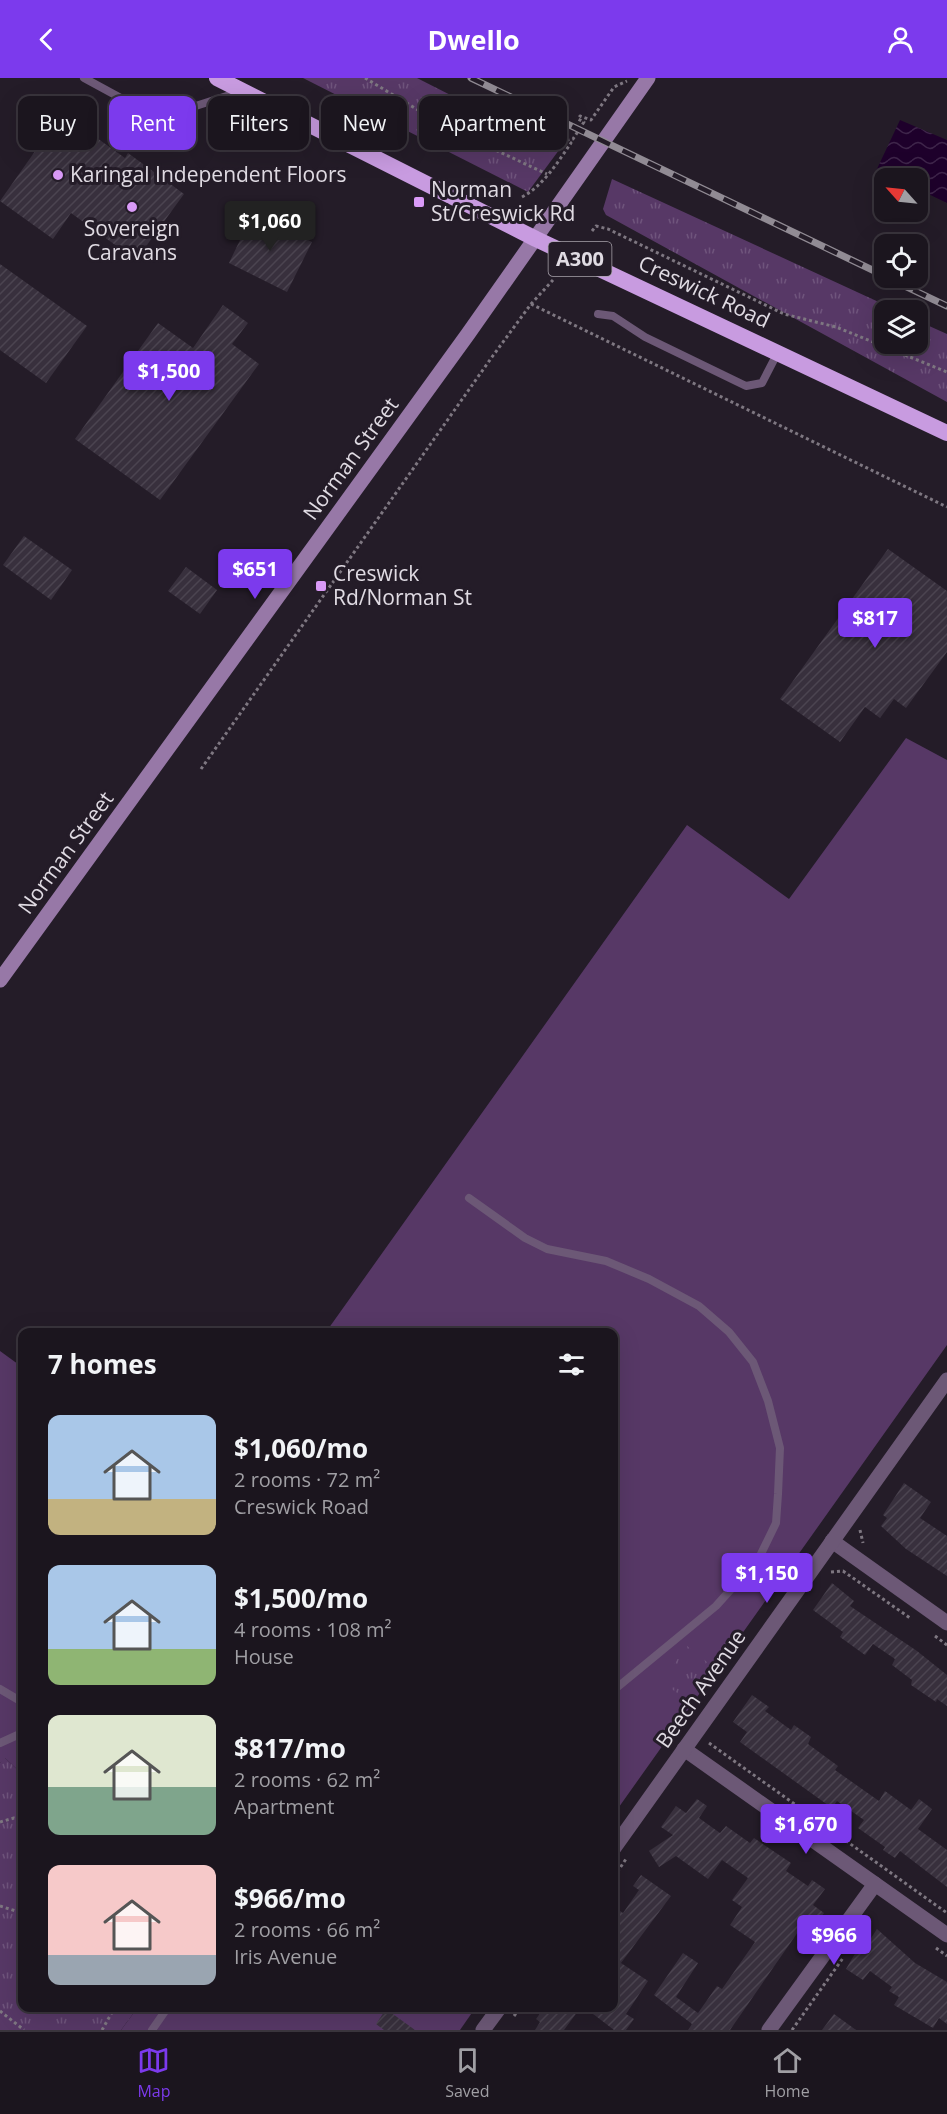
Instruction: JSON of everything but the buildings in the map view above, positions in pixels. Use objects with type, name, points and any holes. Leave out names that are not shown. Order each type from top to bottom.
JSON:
[{"type":"highway","name":"Creswick Road","points":[[217,78],[536,239],[947,433]]},
{"type":"main road","name":"Norman Street","points":[[0,980],[536,239],[648,78]]},
{"type":"street","name":"Beech Avenue","points":[[618,1842],[947,1380]]},
{"type":"street","points":[[832,1541],[947,1623]]},
{"type":"street","points":[[684,1749],[947,1935]]},
{"type":"street","points":[[769,2030],[875,1884]]},
{"type":"street","points":[[483,2030],[496,2012]]},
{"type":"lane","points":[[84,78],[141,109],[171,114],[242,91]]},
{"type":"lane","points":[[598,314],[613,316],[636,333],[746,386],[762,383],[779,352]]},
{"type":"lane","points":[[469,1198],[525,1238],[547,1249],[606,1261],[649,1279],[699,1306],[729,1332],[753,1362],[768,1401],[780,1448],[778,1494],[776,1523],[759,1558],[716,1606],[618,1687]]},
{"type":"lane","points":[[0,1689],[18,1700]]},
{"type":"lane","points":[[0,1743],[18,1735]]},
{"type":"lane","points":[[152,2030],[165,2012]]},
{"type":"path","points":[[364,78],[448,128],[548,174]]},
{"type":"path","points":[[616,79],[618,84]]},
{"type":"path","points":[[522,197],[548,174],[571,143],[567,140],[568,138],[573,139],[584,122],[578,119],[580,116],[591,120],[618,84],[632,79]]},
{"type":"path","points":[[592,231],[596,225],[608,229],[784,314],[836,327],[947,372]]},
{"type":"path","points":[[201,769],[531,304],[553,280]]},
{"type":"path","points":[[531,304],[947,507]]},
{"type":"path","points":[[831,1572],[843,1570],[915,1621]]},
{"type":"path","points":[[932,1634],[947,1645]]},
{"type":"path","points":[[708,1744],[947,1913]]},
{"type":"path","points":[[0,1822],[18,1819]]},
{"type":"path","points":[[0,1906],[18,1911]]},
{"type":"path","points":[[792,2030],[845,1955]]},
{"type":"path","points":[[0,2011],[24,2030]]},
{"type":"path","points":[[102,2030],[112,2012]]},
{"type":"green space","points":[[303,78],[417,78],[452,96],[419,96],[419,137],[407,131],[407,96],[339,96]]},
{"type":"green space","points":[[445,150],[559,150],[528,192]]},
{"type":"green space","points":[[612,179],[874,300],[874,354],[928,354],[928,325],[947,334],[947,402],[606,215],[603,209]]},
{"type":"green space","points":[[906,738],[947,760],[947,1345],[618,1808],[618,1328],[329,1328],[687,825],[789,899]]},
{"type":"green space","points":[[0,1351],[18,1364],[18,1770],[5,1758],[0,1763]]},
{"type":"green space","points":[[687,1646],[707,1662],[682,1696],[661,1682]]},
{"type":"green space","points":[[4,1757],[18,1770],[18,2012],[134,2012],[121,2030],[0,2030],[0,1763]]},
{"type":"green space","points":[[134,2012],[473,2012],[460,2030],[121,2030]]},
{"type":"water","points":[[900,120],[947,140],[947,203],[928,194],[928,168],[877,168]]},
{"type":"railway","points":[[471,78],[874,271]]},
{"type":"railway","points":[[909,288],[947,306]]},
{"type":"place","name":"Karingal Independent Floors","points":[[58,175]]},
{"type":"place","name":"Norman St/Creswick Rd","points":[[419,202]]},
{"type":"place","name":"Sovereign Caravans","points":[[132,207]]},
{"type":"place","name":"Creswick Rd/Norman St","points":[[321,586]]}]
